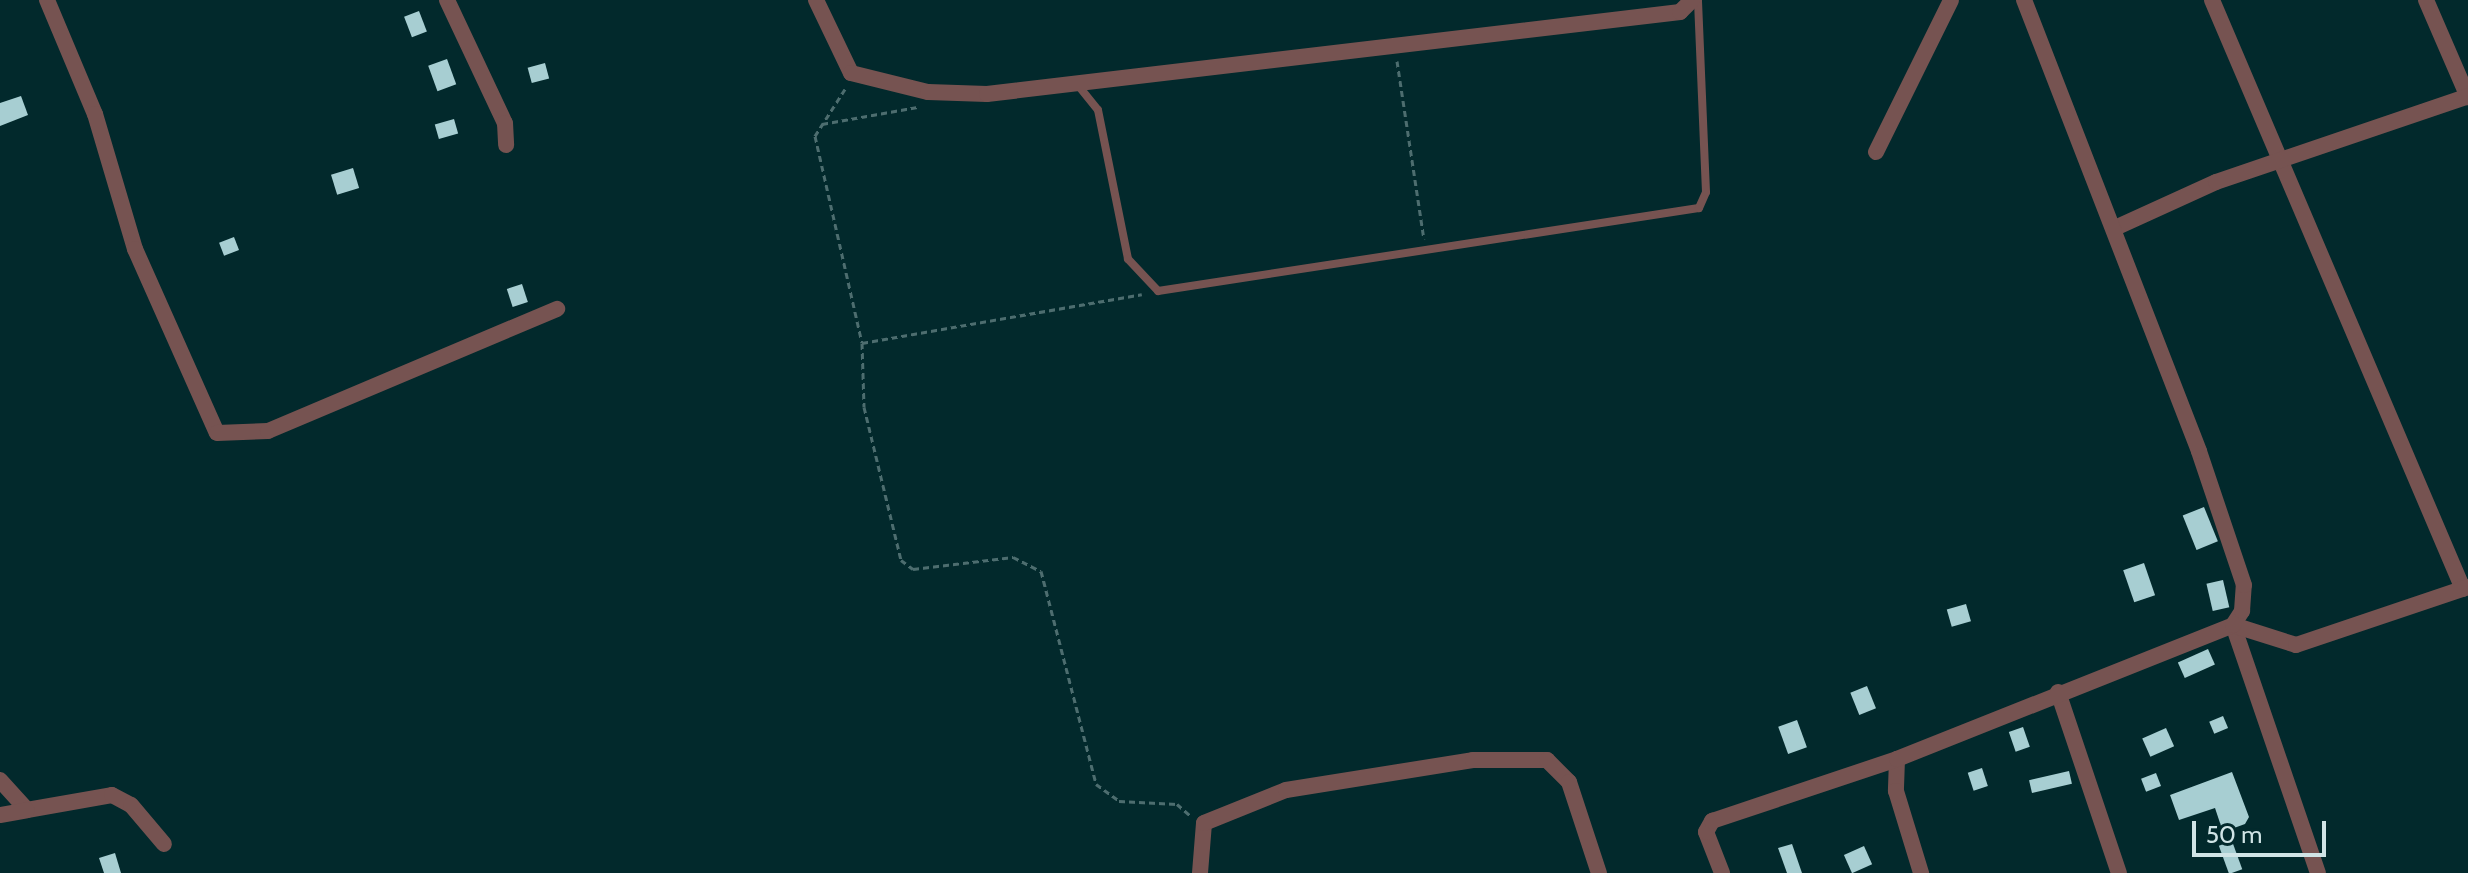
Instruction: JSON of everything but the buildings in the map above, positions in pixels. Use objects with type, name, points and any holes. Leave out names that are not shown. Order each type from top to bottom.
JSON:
[{"type":"street","points":[[47,0],[95,114],[135,249],[217,433],[268,431],[557,309]]},
{"type":"street","points":[[447,0],[505,123],[506,145]]},
{"type":"street","points":[[816,0],[851,73],[928,92],[1077,83],[1680,12],[1692,0]]},
{"type":"street","points":[[1876,152],[1951,0]]},
{"type":"street","points":[[2024,0],[2115,228],[2244,585],[2233,625],[2318,873]]},
{"type":"street","points":[[1722,873],[1706,832],[1712,821],[1897,759],[2058,692],[2233,625],[2296,645],[2466,588],[2287,162],[2212,0]]},
{"type":"street","points":[[2115,228],[2216,182],[2287,162],[2468,96],[2426,0]]},
{"type":"street","points":[[2058,692],[2119,873]]},
{"type":"street","points":[[1897,759],[1896,791],[1921,873]]},
{"type":"street","points":[[1200,873],[1199,829],[1286,790],[1473,760],[1547,760],[1569,782],[1599,873]]},
{"type":"street","points":[[0,780],[27,810]]},
{"type":"street","points":[[0,815],[112,795],[131,805],[164,844]]},
{"type":"lane","points":[[1077,83],[1098,110],[1128,259],[1158,291],[1699,208],[1706,192],[1698,0]]},
{"type":"path","points":[[1394,46],[1425,248]]},
{"type":"path","points":[[851,73],[815,136],[862,343],[864,407],[901,560],[913,569],[1013,557],[1041,571],[1096,784],[1119,801],[1185,807],[1199,829]]},
{"type":"path","points":[[821,124],[927,105]]},
{"type":"path","points":[[862,343],[1158,291]]}]
